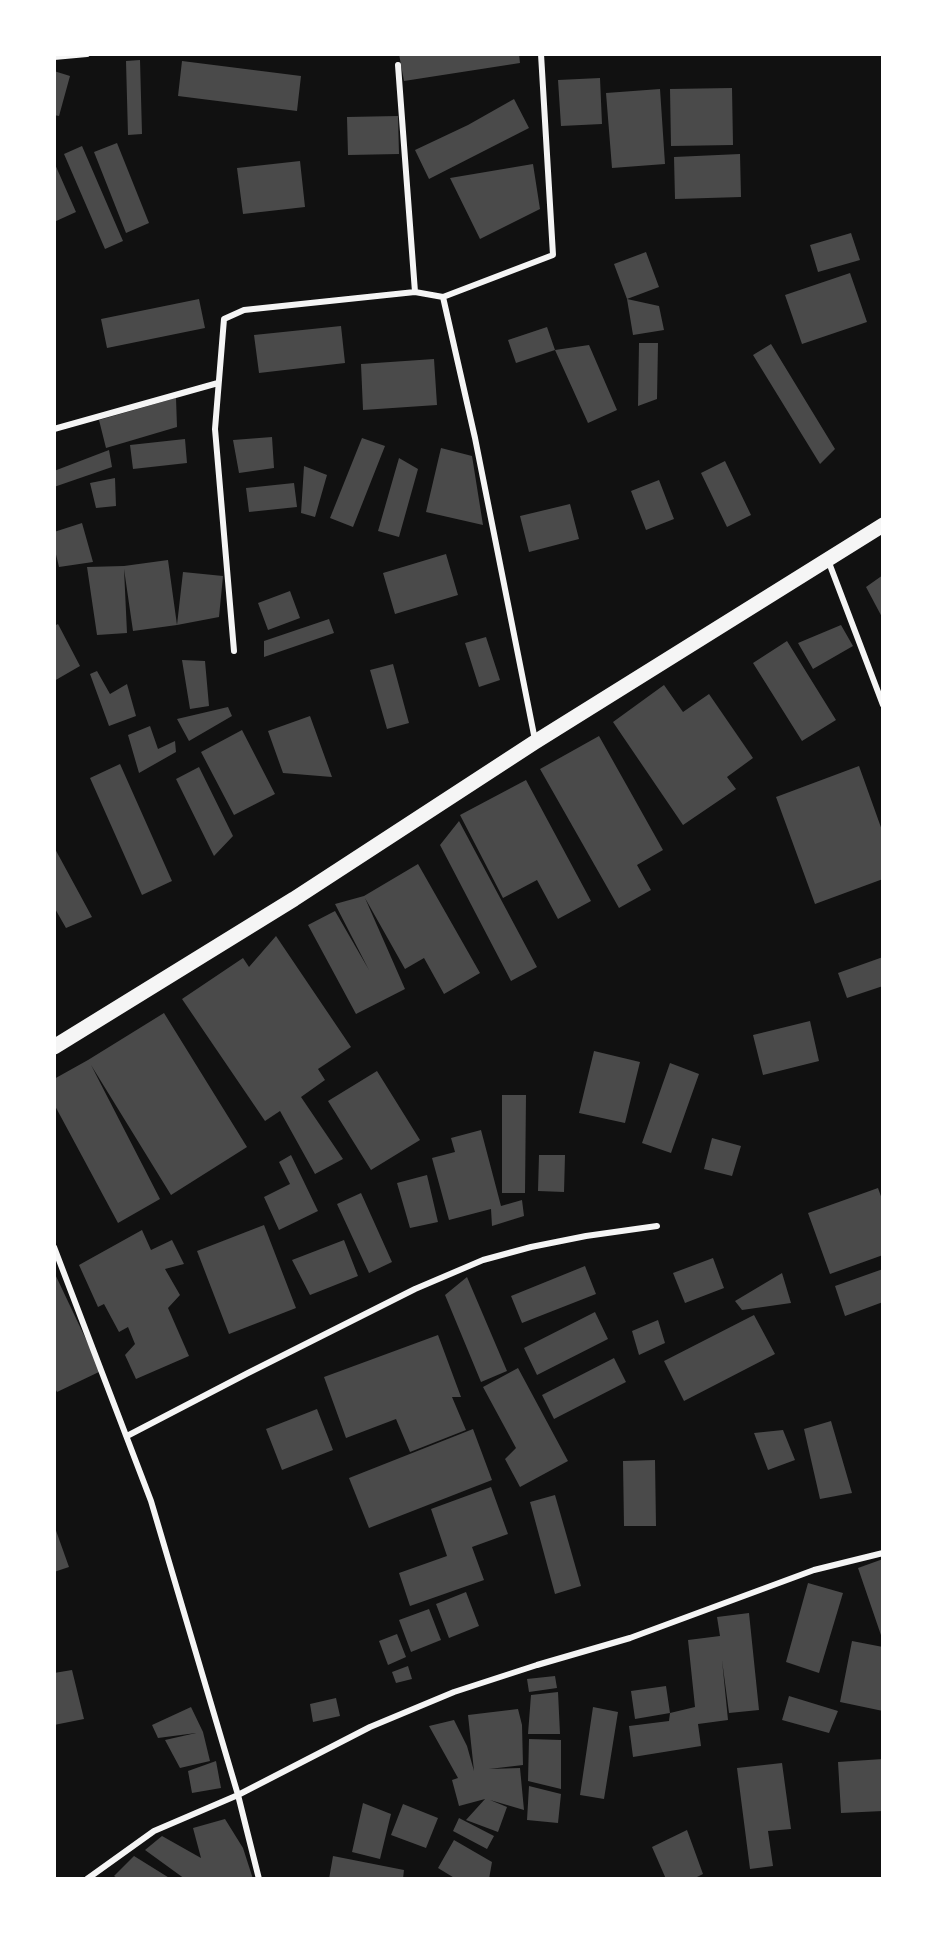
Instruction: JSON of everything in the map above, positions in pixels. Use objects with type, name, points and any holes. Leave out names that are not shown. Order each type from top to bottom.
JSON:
[{"type":"main road","points":[[54,1047],[294,899],[535,742],[883,525]]},
{"type":"street","points":[[54,57],[87,54]]},
{"type":"street","points":[[234,651],[215,429],[224,319],[244,310],[415,292],[443,297],[553,255],[541,54]]},
{"type":"street","points":[[398,65],[415,292]]},
{"type":"street","points":[[443,297],[475,438],[535,742]]},
{"type":"street","points":[[54,429],[218,383]]},
{"type":"street","points":[[827,560],[883,705]]},
{"type":"street","points":[[128,1436],[248,1372],[415,1289],[483,1260],[586,1236],[657,1226]]},
{"type":"street","points":[[54,1247],[151,1501],[238,1796],[259,1879]]},
{"type":"street","points":[[87,1879],[154,1831],[238,1796],[370,1727],[454,1692],[630,1638],[814,1569],[883,1553]]},
{"type":"building","points":[[399,54],[519,54],[520,63],[404,81]]},
{"type":"building","points":[[140,60],[142,134],[128,135],[126,61]]},
{"type":"building","points":[[182,61],[301,76],[297,111],[178,96]]},
{"type":"building","points":[[54,71],[70,76],[59,116],[54,115]]},
{"type":"building","points":[[600,78],[602,124],[561,126],[558,80]]},
{"type":"building","points":[[732,88],[733,145],[671,146],[670,89]]},
{"type":"building","points":[[660,89],[665,164],[612,168],[606,93]]},
{"type":"building","points":[[514,99],[529,128],[429,179],[415,150],[468,125]]},
{"type":"building","points":[[398,116],[399,154],[348,155],[347,117]]},
{"type":"building","points":[[117,143],[149,223],[126,233],[94,152]]},
{"type":"building","points":[[82,146],[123,241],[105,249],[64,154]]},
{"type":"building","points":[[740,154],[741,197],[675,199],[674,157]]},
{"type":"building","points":[[300,161],[305,207],[243,214],[237,168]]},
{"type":"building","points":[[54,162],[76,212],[54,222]]},
{"type":"building","points":[[533,164],[540,209],[480,239],[450,178]]},
{"type":"building","points":[[851,233],[860,260],[818,272],[810,245]]},
{"type":"building","points":[[646,252],[659,287],[627,299],[614,264]]},
{"type":"building","points":[[850,273],[867,322],[802,344],[785,295]]},
{"type":"building","points":[[199,299],[205,328],[107,348],[101,319]]},
{"type":"building","points":[[627,299],[659,306],[664,330],[633,335]]},
{"type":"building","points":[[341,326],[345,363],[259,373],[254,335]]},
{"type":"building","points":[[547,327],[555,350],[516,363],[508,340]]},
{"type":"building","points":[[639,343],[658,343],[657,399],[638,406]]},
{"type":"building","points":[[771,344],[835,449],[820,464],[753,355]]},
{"type":"building","points":[[589,345],[617,410],[588,423],[555,350]]},
{"type":"building","points":[[434,359],[437,405],[363,410],[361,364]]},
{"type":"building","points":[[176,398],[177,427],[106,448],[99,420]]},
{"type":"building","points":[[272,437],[274,468],[239,473],[233,440]]},
{"type":"building","points":[[362,438],[385,446],[353,527],[330,518]]},
{"type":"building","points":[[185,439],[187,463],[133,469],[130,445]]},
{"type":"building","points":[[441,448],[472,456],[483,525],[426,512]]},
{"type":"building","points":[[109,450],[112,467],[54,487],[54,471]]},
{"type":"building","points":[[399,458],[418,469],[399,537],[378,531]]},
{"type":"building","points":[[725,461],[751,515],[727,527],[701,473]]},
{"type":"building","points":[[304,466],[327,475],[315,517],[301,513]]},
{"type":"building","points":[[115,478],[116,506],[96,508],[90,483]]},
{"type":"building","points":[[659,480],[674,519],[646,530],[631,491]]},
{"type":"building","points":[[294,483],[297,507],[249,512],[246,488]]},
{"type":"building","points":[[570,504],[579,539],[529,552],[520,516]]},
{"type":"building","points":[[82,523],[93,562],[59,567],[54,546],[54,532]]},
{"type":"building","points":[[446,554],[458,595],[395,614],[383,573]]},
{"type":"building","points":[[168,560],[177,625],[133,631],[124,569],[127,633],[97,635],[87,567],[124,566]]},
{"type":"building","points":[[183,572],[223,576],[219,617],[177,625]]},
{"type":"building","points":[[883,575],[883,619],[866,587]]},
{"type":"building","points":[[290,591],[300,618],[268,630],[258,603]]},
{"type":"building","points":[[329,619],[334,633],[264,657],[264,641]]},
{"type":"building","points":[[58,624],[80,666],[54,681],[54,626]]},
{"type":"building","points":[[841,625],[853,646],[813,669],[798,643]]},
{"type":"building","points":[[486,637],[500,680],[479,687],[465,643]]},
{"type":"building","points":[[787,641],[836,720],[802,741],[753,663]]},
{"type":"building","points":[[182,660],[205,661],[209,706],[190,709]]},
{"type":"building","points":[[393,664],[409,723],[387,729],[370,670]]},
{"type":"building","points":[[97,671],[110,694],[127,684],[136,716],[109,726],[90,674]]},
{"type":"building","points":[[664,685],[683,712],[709,694],[753,758],[727,777],[736,789],[683,825],[613,722]]},
{"type":"building","points":[[228,707],[232,716],[189,741],[177,719]]},
{"type":"building","points":[[310,716],[332,777],[283,773],[268,731]]},
{"type":"building","points":[[150,726],[158,749],[175,741],[176,752],[139,773],[128,735]]},
{"type":"building","points":[[242,730],[275,794],[234,815],[201,752]]},
{"type":"building","points":[[599,736],[663,850],[637,865],[651,890],[619,908],[540,769]]},
{"type":"building","points":[[120,764],[172,881],[142,895],[90,778]]},
{"type":"building","points":[[859,766],[883,833],[883,879],[815,904],[776,797]]},
{"type":"building","points":[[199,767],[233,836],[214,856],[176,779]]},
{"type":"building","points":[[526,780],[591,901],[558,919],[537,880],[503,898],[460,815]]},
{"type":"building","points":[[459,821],[537,967],[511,981],[440,845]]},
{"type":"building","points":[[54,847],[92,917],[66,928],[54,907]]},
{"type":"building","points":[[418,864],[480,973],[444,994],[424,958],[405,969],[365,898],[405,989],[356,1014],[308,925],[335,911],[369,970],[335,904],[364,896]]},
{"type":"building","points":[[276,936],[351,1047],[318,1069],[325,1080],[301,1097],[343,1159],[315,1174],[280,1111],[265,1121],[182,999],[243,958],[249,967]]},
{"type":"building","points":[[883,957],[883,986],[847,998],[838,973]]},
{"type":"building","points":[[164,1013],[247,1147],[171,1195],[91,1065],[160,1199],[118,1223],[54,1104],[54,1079]]},
{"type":"building","points":[[810,1021],[819,1061],[763,1075],[753,1035]]},
{"type":"building","points":[[594,1051],[640,1062],[625,1123],[579,1113]]},
{"type":"building","points":[[670,1063],[699,1074],[671,1153],[642,1143]]},
{"type":"building","points":[[377,1071],[420,1140],[371,1170],[328,1101]]},
{"type":"building","points":[[502,1095],[526,1095],[525,1193],[502,1193]]},
{"type":"building","points":[[481,1130],[501,1206],[522,1200],[524,1216],[492,1226],[491,1209],[449,1220],[432,1158],[455,1152],[451,1138]]},
{"type":"building","points":[[712,1138],[741,1146],[732,1176],[704,1169]]},
{"type":"building","points":[[291,1155],[318,1211],[279,1230],[264,1197],[290,1184],[279,1162]]},
{"type":"building","points":[[539,1155],[565,1155],[564,1192],[538,1191]]},
{"type":"building","points":[[427,1175],[438,1222],[410,1228],[397,1183]]},
{"type":"building","points":[[878,1188],[883,1202],[883,1255],[830,1274],[808,1213]]},
{"type":"building","points":[[361,1193],[392,1262],[369,1273],[337,1204]]},
{"type":"building","points":[[264,1225],[296,1308],[229,1334],[197,1251]]},
{"type":"building","points":[[142,1230],[151,1250],[172,1240],[184,1264],[165,1269],[180,1295],[168,1308],[189,1356],[136,1379],[125,1355],[135,1344],[128,1327],[119,1332],[104,1304],[98,1307],[79,1265]]},
{"type":"building","points":[[344,1240],[358,1276],[310,1295],[292,1260]]},
{"type":"building","points":[[713,1258],[724,1288],[685,1303],[673,1273]]},
{"type":"building","points":[[585,1266],[596,1294],[522,1323],[511,1296]]},
{"type":"building","points":[[883,1269],[883,1302],[845,1316],[835,1286]]},
{"type":"building","points":[[54,1272],[101,1371],[57,1392],[54,1386]]},
{"type":"building","points":[[782,1273],[791,1303],[742,1310],[735,1301]]},
{"type":"building","points":[[467,1277],[507,1371],[481,1382],[445,1295]]},
{"type":"building","points":[[595,1312],[608,1339],[537,1375],[524,1348]]},
{"type":"building","points":[[754,1315],[775,1354],[684,1401],[664,1361]]},
{"type":"building","points":[[658,1320],[665,1343],[639,1355],[632,1331]]},
{"type":"building","points":[[438,1335],[461,1397],[452,1397],[466,1430],[410,1452],[396,1419],[346,1438],[324,1377]]},
{"type":"building","points":[[614,1358],[626,1382],[554,1419],[542,1395]]},
{"type":"building","points":[[518,1368],[568,1461],[520,1487],[505,1459],[516,1448],[483,1387]]},
{"type":"building","points":[[317,1409],[333,1450],[282,1470],[266,1429]]},
{"type":"building","points":[[831,1421],[852,1493],[820,1499],[804,1429]]},
{"type":"building","points":[[473,1429],[492,1480],[369,1528],[349,1478]]},
{"type":"building","points":[[783,1430],[795,1460],[768,1470],[754,1433]]},
{"type":"building","points":[[655,1460],[656,1526],[624,1526],[623,1461]]},
{"type":"building","points":[[491,1487],[508,1534],[472,1547],[484,1580],[410,1606],[399,1573],[447,1556],[431,1509]]},
{"type":"building","points":[[555,1495],[581,1586],[555,1594],[530,1502]]},
{"type":"building","points":[[54,1525],[69,1567],[54,1572]]},
{"type":"building","points":[[883,1559],[883,1641],[858,1568]]},
{"type":"building","points":[[808,1583],[843,1593],[819,1673],[786,1662]]},
{"type":"building","points":[[466,1592],[479,1626],[449,1638],[436,1604]]},
{"type":"building","points":[[429,1609],[441,1640],[411,1652],[399,1620]]},
{"type":"building","points":[[749,1613],[759,1710],[729,1713],[722,1660],[728,1720],[698,1724],[701,1746],[633,1757],[629,1726],[669,1721],[670,1713],[695,1707],[688,1640],[720,1636],[717,1617]]},
{"type":"building","points":[[397,1634],[406,1657],[388,1665],[379,1641]]},
{"type":"building","points":[[852,1641],[883,1647],[883,1711],[840,1702]]},
{"type":"building","points":[[408,1666],[412,1679],[396,1683],[392,1672]]},
{"type":"building","points":[[72,1670],[84,1719],[54,1725],[54,1673]]},
{"type":"building","points":[[555,1676],[557,1688],[529,1692],[527,1679]]},
{"type":"building","points":[[666,1686],[670,1713],[635,1719],[631,1691]]},
{"type":"building","points":[[558,1692],[560,1734],[528,1734],[531,1695]]},
{"type":"building","points":[[789,1696],[838,1711],[829,1733],[782,1720]]},
{"type":"building","points":[[336,1698],[340,1716],[313,1722],[310,1704]]},
{"type":"building","points":[[191,1707],[203,1732],[210,1761],[180,1768],[165,1740],[196,1733],[158,1738],[152,1725]]},
{"type":"building","points":[[593,1707],[618,1712],[604,1799],[580,1795]]},
{"type":"building","points":[[518,1709],[522,1725],[523,1765],[489,1769],[520,1768],[524,1810],[490,1800],[507,1807],[498,1832],[466,1820],[485,1799],[459,1806],[452,1780],[458,1778],[429,1726],[454,1720],[467,1746],[474,1771],[468,1715]]},
{"type":"building","points":[[529,1739],[561,1740],[561,1789],[528,1781]]},
{"type":"building","points":[[883,1759],[883,1811],[841,1813],[838,1762]]},
{"type":"building","points":[[216,1761],[221,1788],[192,1793],[188,1771]]},
{"type":"building","points":[[782,1763],[791,1829],[768,1831],[773,1866],[750,1869],[737,1768]]},
{"type":"building","points":[[529,1786],[561,1794],[558,1823],[527,1820]]},
{"type":"building","points":[[363,1803],[391,1814],[380,1859],[352,1852]]},
{"type":"building","points":[[403,1804],[438,1818],[426,1848],[391,1835]]},
{"type":"building","points":[[459,1818],[494,1836],[487,1849],[453,1831]]},
{"type":"building","points":[[225,1819],[243,1848],[253,1879],[185,1879],[145,1850],[162,1836],[201,1858],[193,1828]]},
{"type":"building","points":[[687,1830],[703,1874],[693,1879],[666,1879],[652,1847]]},
{"type":"building","points":[[454,1840],[492,1862],[489,1879],[456,1879],[438,1868]]},
{"type":"building","points":[[134,1856],[171,1879],[119,1879],[114,1876]]},
{"type":"building","points":[[333,1856],[404,1870],[403,1879],[329,1879]]}]
